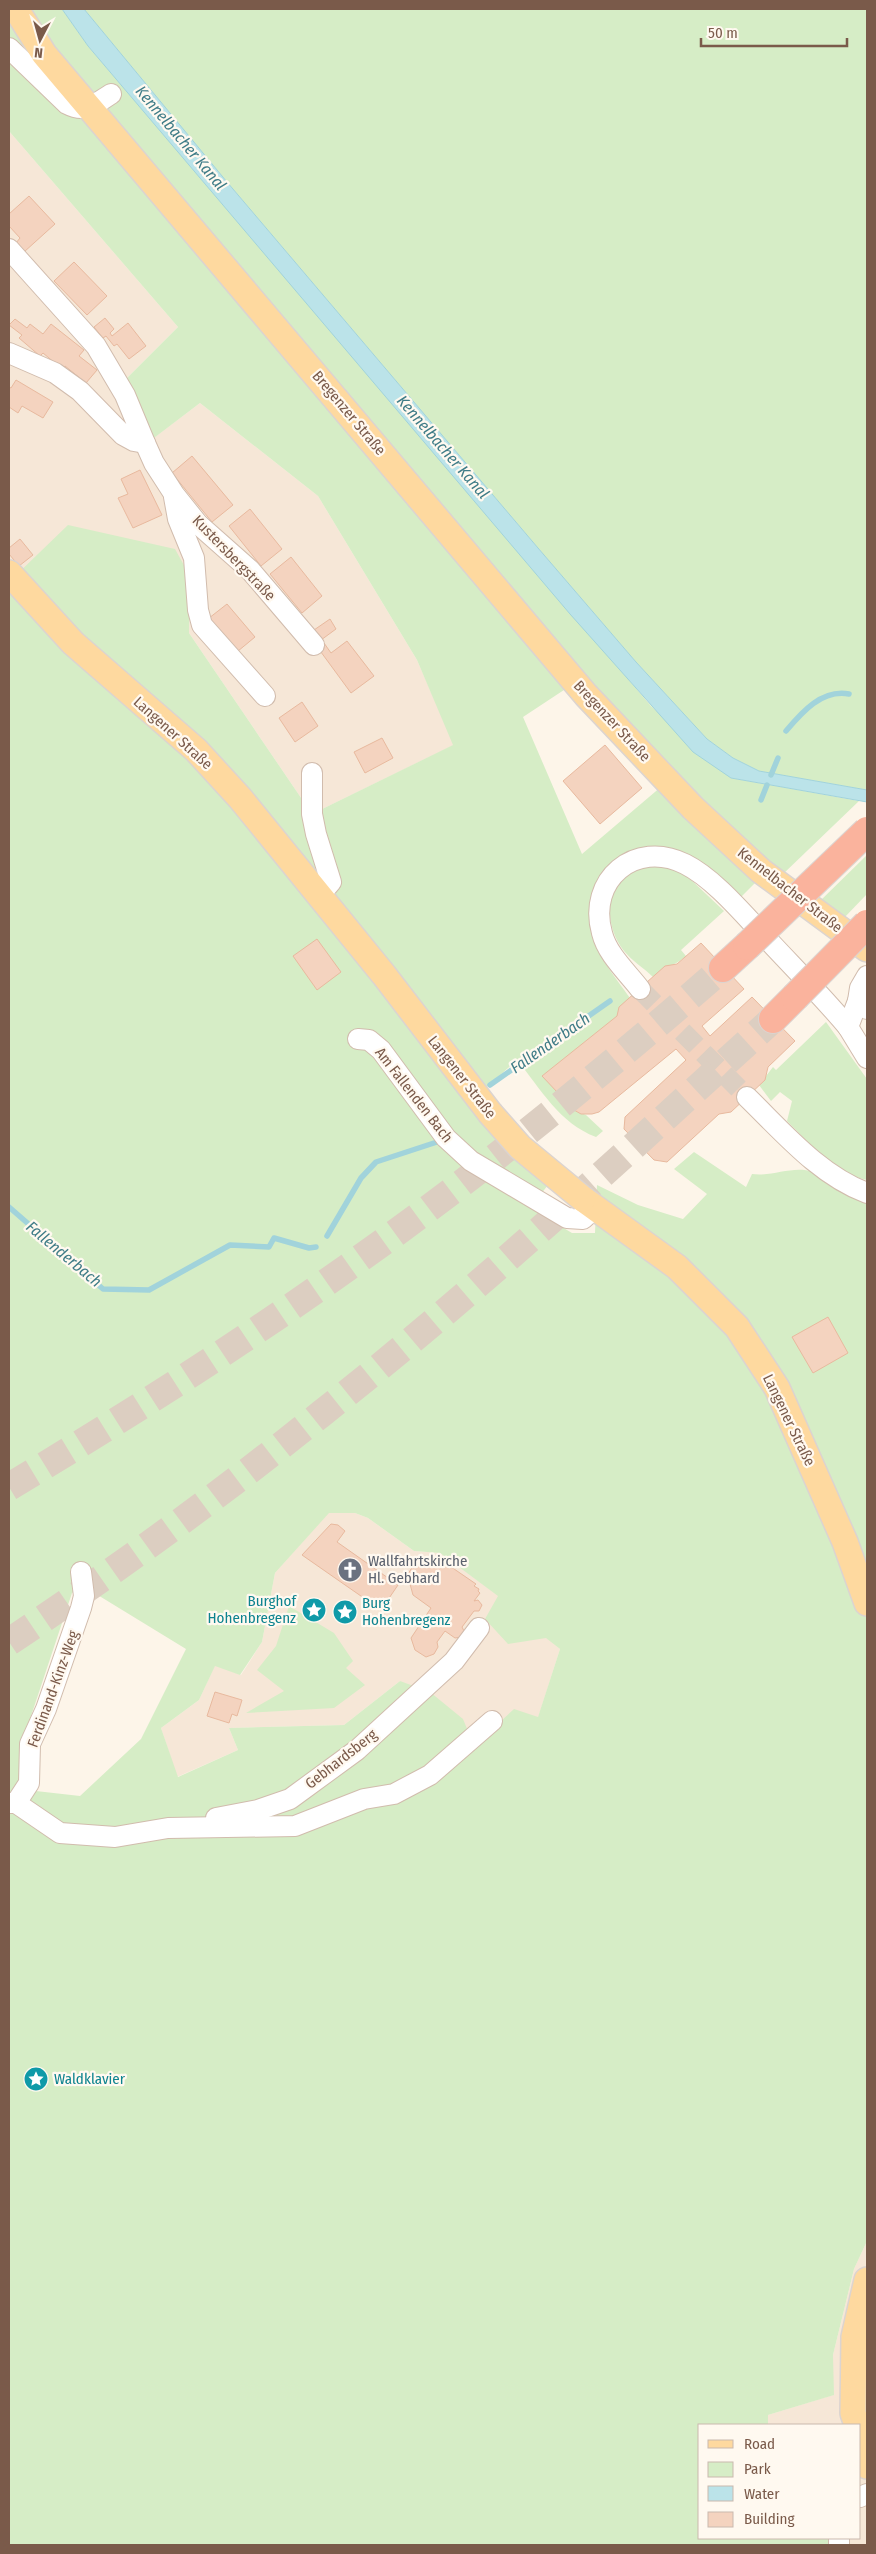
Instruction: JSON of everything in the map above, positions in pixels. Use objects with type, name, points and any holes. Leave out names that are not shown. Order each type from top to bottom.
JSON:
[{"type":"highway","points":[[723,968],[867,831]]},
{"type":"highway","points":[[773,1020],[867,924]]},
{"type":"main road","name":"Bregenzer Straße","points":[[16,9],[44,54],[586,695],[693,808]]},
{"type":"main road","name":"Langener Straße","points":[[9,573],[72,643],[196,750],[240,798],[384,975],[490,1113],[520,1147],[589,1204],[677,1267],[737,1327],[777,1388],[845,1542],[867,1603]]},
{"type":"main road","name":"Kennelbacher Straße","points":[[693,808],[761,871],[867,949]]},
{"type":"main road","points":[[855,2419],[854,2337],[867,2280]]},
{"type":"main road","points":[[861,2441],[867,2466]]},
{"type":"street","points":[[9,48],[67,104],[78,109],[89,107],[111,94]]},
{"type":"street","name":"Kustersbergstraße","points":[[9,249],[96,346],[125,395],[154,463],[174,494],[198,524],[250,570],[314,645]]},
{"type":"street","points":[[9,352],[55,373],[80,391],[124,435],[134,441],[145,443]]},
{"type":"street","name":"Kustersbergstraße","points":[[174,494],[178,519],[196,570],[198,610],[202,625],[265,696]]},
{"type":"street","points":[[312,773],[312,814],[316,834],[331,882],[320,896]]},
{"type":"street","points":[[640,989],[608,948],[599,923],[600,904],[607,883],[622,867],[644,856],[658,855],[672,858],[699,873],[736,907],[848,1027],[867,1058]]},
{"type":"street","points":[[848,1027],[863,1005],[860,988],[867,976]]},
{"type":"street","name":"Am Fallenden Bach","points":[[358,1039],[369,1040],[381,1050],[446,1138],[472,1161],[567,1218],[583,1219],[589,1204]]},
{"type":"street","points":[[747,1097],[807,1155],[848,1184],[867,1193]]},
{"type":"street","name":"Ferdinand-Kinz-Weg","points":[[12,1803],[29,1783],[30,1744],[46,1708],[84,1596],[81,1572]]},
{"type":"street","name":"Gebhardsberg","points":[[12,1803],[60,1833],[115,1837],[258,1810],[290,1799],[357,1750],[454,1661],[479,1628]]},
{"type":"street","name":"Gebhardsberg","points":[[168,1828],[295,1826],[364,1799],[394,1794],[430,1775],[492,1721]]},
{"type":"shaded area","points":[[9,131],[178,327],[127,378],[151,440],[200,403],[318,496],[417,660],[454,745],[312,814],[189,633],[190,576],[9,582]]},
{"type":"shaded area","points":[[328,1513],[355,1513],[368,1518],[414,1551],[440,1553],[499,1596],[560,1649],[538,1718],[490,1734],[474,1747],[400,1681],[344,1725],[229,1728],[238,1750],[177,1777],[161,1728],[199,1700],[215,1665],[241,1675],[262,1642],[275,1573]]},
{"type":"shaded area","points":[[867,2241],[867,2545],[833,2545],[831,2539],[861,2539],[861,2424],[768,2424],[768,2415],[833,2395],[833,2355],[854,2269]]},
{"type":"green space","points":[[26,9],[62,9],[88,46],[651,706],[731,778],[859,801],[782,875],[763,859],[630,729],[71,73]]},
{"type":"green space","points":[[84,9],[867,9],[867,790],[759,771],[733,758],[707,739],[636,662],[538,548],[227,182]]},
{"type":"green space","points":[[9,14],[570,686],[523,717],[582,854],[662,786],[756,882],[740,898],[700,862],[684,853],[666,847],[649,847],[633,851],[618,860],[606,871],[596,886],[591,903],[590,921],[592,932],[599,952],[630,998],[619,1013],[574,1110],[586,1115],[603,1131],[596,1137],[571,1123],[552,1104],[517,1060],[467,1105],[522,1164],[548,1185],[530,1208],[572,1233],[595,1233],[597,1185],[638,1205],[683,1219],[707,1194],[674,1169],[694,1152],[746,1187],[752,1174],[805,1170],[820,1175],[867,1203],[867,2241],[854,2269],[833,2355],[834,2395],[768,2415],[768,2424],[698,2424],[698,2539],[831,2539],[833,2545],[9,2545],[9,582],[68,525],[175,549],[190,576],[189,633],[312,814],[453,745],[417,660],[318,496],[200,403],[150,441],[127,378],[178,327],[9,131]],"holes":[[[329,1513],[355,1513],[368,1518],[414,1551],[440,1553],[498,1596],[485,1619],[508,1644],[546,1638],[560,1649],[538,1717],[514,1709],[474,1746],[463,1719],[430,1692],[400,1681],[344,1725],[229,1728],[238,1750],[178,1777],[161,1728],[199,1700],[215,1666],[240,1675],[262,1642],[275,1573]],[[83,1586],[186,1649],[141,1739],[80,1796],[27,1790],[26,1731],[72,1593]]]},
{"type":"green space","points":[[867,855],[867,894],[842,920],[818,903]]},
{"type":"green space","points":[[651,864],[675,869],[686,875],[724,911],[681,950],[686,956],[653,977],[627,955],[618,942],[611,921],[610,911],[611,900],[621,882],[634,871]]},
{"type":"green space","points":[[826,1022],[867,1079],[867,1180],[844,1171],[824,1156],[787,1121],[792,1101],[780,1092],[771,1101],[759,1085],[773,1067],[776,1070]]},
{"type":"green space","points":[[289,1606],[334,1633],[353,1661],[346,1668],[365,1685],[334,1708],[246,1713],[284,1691],[257,1670],[276,1646]]},
{"type":"water","name":"Kennelbacher Kanal","points":[[62,9],[84,9],[227,182],[538,548],[636,662],[707,739],[733,758],[759,771],[867,790],[867,802],[731,778],[693,752],[570,614],[88,46]]},
{"type":"building","points":[[29,196],[55,224],[24,252],[16,243],[20,238],[9,226],[9,214]]},
{"type":"building","points":[[74,262],[107,296],[87,315],[54,281]]},
{"type":"building","points":[[105,318],[114,329],[110,333],[112,336],[128,323],[146,346],[129,359],[117,344],[114,346],[106,336],[103,338],[94,327]]},
{"type":"building","points":[[15,319],[27,328],[30,324],[43,334],[51,324],[84,350],[79,356],[97,370],[86,383],[65,366],[62,369],[43,353],[40,356],[19,338],[22,335],[9,325]]},
{"type":"building","points":[[16,380],[53,402],[43,418],[22,406],[18,413],[9,407],[9,387],[11,388]]},
{"type":"building","points":[[192,456],[233,505],[212,522],[172,473]]},
{"type":"building","points":[[140,470],[162,515],[133,528],[118,498],[128,494],[121,479]]},
{"type":"building","points":[[250,509],[282,549],[261,566],[229,526]]},
{"type":"building","points":[[20,539],[33,555],[19,566],[9,554],[9,548]]},
{"type":"building","points":[[291,557],[322,596],[302,613],[270,574]]},
{"type":"building","points":[[227,604],[255,637],[232,656],[204,622]]},
{"type":"building","points":[[330,619],[336,629],[321,640],[314,630]]},
{"type":"building","points":[[347,641],[374,676],[351,693],[318,648],[324,643],[331,653]]},
{"type":"building","points":[[302,702],[318,726],[295,742],[279,718]]},
{"type":"building","points":[[382,738],[393,758],[365,773],[354,752]]},
{"type":"building","points":[[605,745],[642,788],[600,824],[563,781]]},
{"type":"building","points":[[317,939],[341,972],[317,990],[293,956]]},
{"type":"building","points":[[701,943],[744,989],[702,1026],[710,1036],[752,997],[795,1041],[768,1067],[765,1080],[731,1112],[719,1114],[667,1162],[654,1160],[624,1129],[625,1117],[686,1060],[676,1049],[599,1112],[592,1114],[581,1114],[574,1110],[542,1076],[617,1016],[619,1007],[665,966],[677,964]]},
{"type":"building","points":[[828,1317],[848,1353],[813,1373],[792,1337]]},
{"type":"building","name":"Wallfahrtskirche Hl. Gebhard","points":[[331,1524],[338,1525],[345,1531],[337,1542],[398,1585],[381,1610],[302,1555]]},
{"type":"building","points":[[424,1558],[441,1560],[476,1584],[474,1586],[479,1589],[480,1593],[474,1601],[478,1600],[482,1605],[479,1611],[474,1611],[462,1627],[465,1633],[462,1637],[455,1638],[445,1631],[437,1642],[438,1647],[434,1654],[426,1657],[415,1650],[411,1638],[431,1608],[413,1595],[410,1584],[404,1580],[415,1563],[419,1565]]},
{"type":"building","points":[[215,1692],[242,1700],[237,1716],[232,1714],[229,1723],[207,1716]]},
{"type":"waterway","name":"Fallenderbach","points":[[786,731],[799,716],[821,699],[839,693],[849,694]]},
{"type":"waterway","name":"Fallenderbach","points":[[771,775],[778,758]]},
{"type":"waterway","name":"Fallenderbach","points":[[761,800],[767,785]]},
{"type":"waterway","name":"Fallenderbach","points":[[490,1085],[610,1001]]},
{"type":"waterway","name":"Fallenderbach","points":[[327,1236],[361,1178],[376,1162],[437,1142]]},
{"type":"waterway","name":"Fallenderbach","points":[[9,1207],[103,1289],[149,1290],[230,1245],[269,1247],[274,1238],[309,1248],[316,1247]]},
{"type":"tunnel","points":[[9,1487],[220,1355],[374,1249],[538,1123],[723,968]]},
{"type":"tunnel","points":[[640,989],[747,1097]]},
{"type":"tunnel","points":[[9,1642],[128,1560],[206,1503],[379,1367],[550,1221],[773,1019]]},
{"type":"place","name":"Wallfahrtskirche Hl. Gebhard","points":[[350,1570]]},
{"type":"place","name":"Burghof Hohenbregenz","points":[[314,1610]]},
{"type":"place","name":"Burg Hohenbregenz","points":[[345,1612]]},
{"type":"place","name":"Waldklavier","points":[[36,2079]]}]
